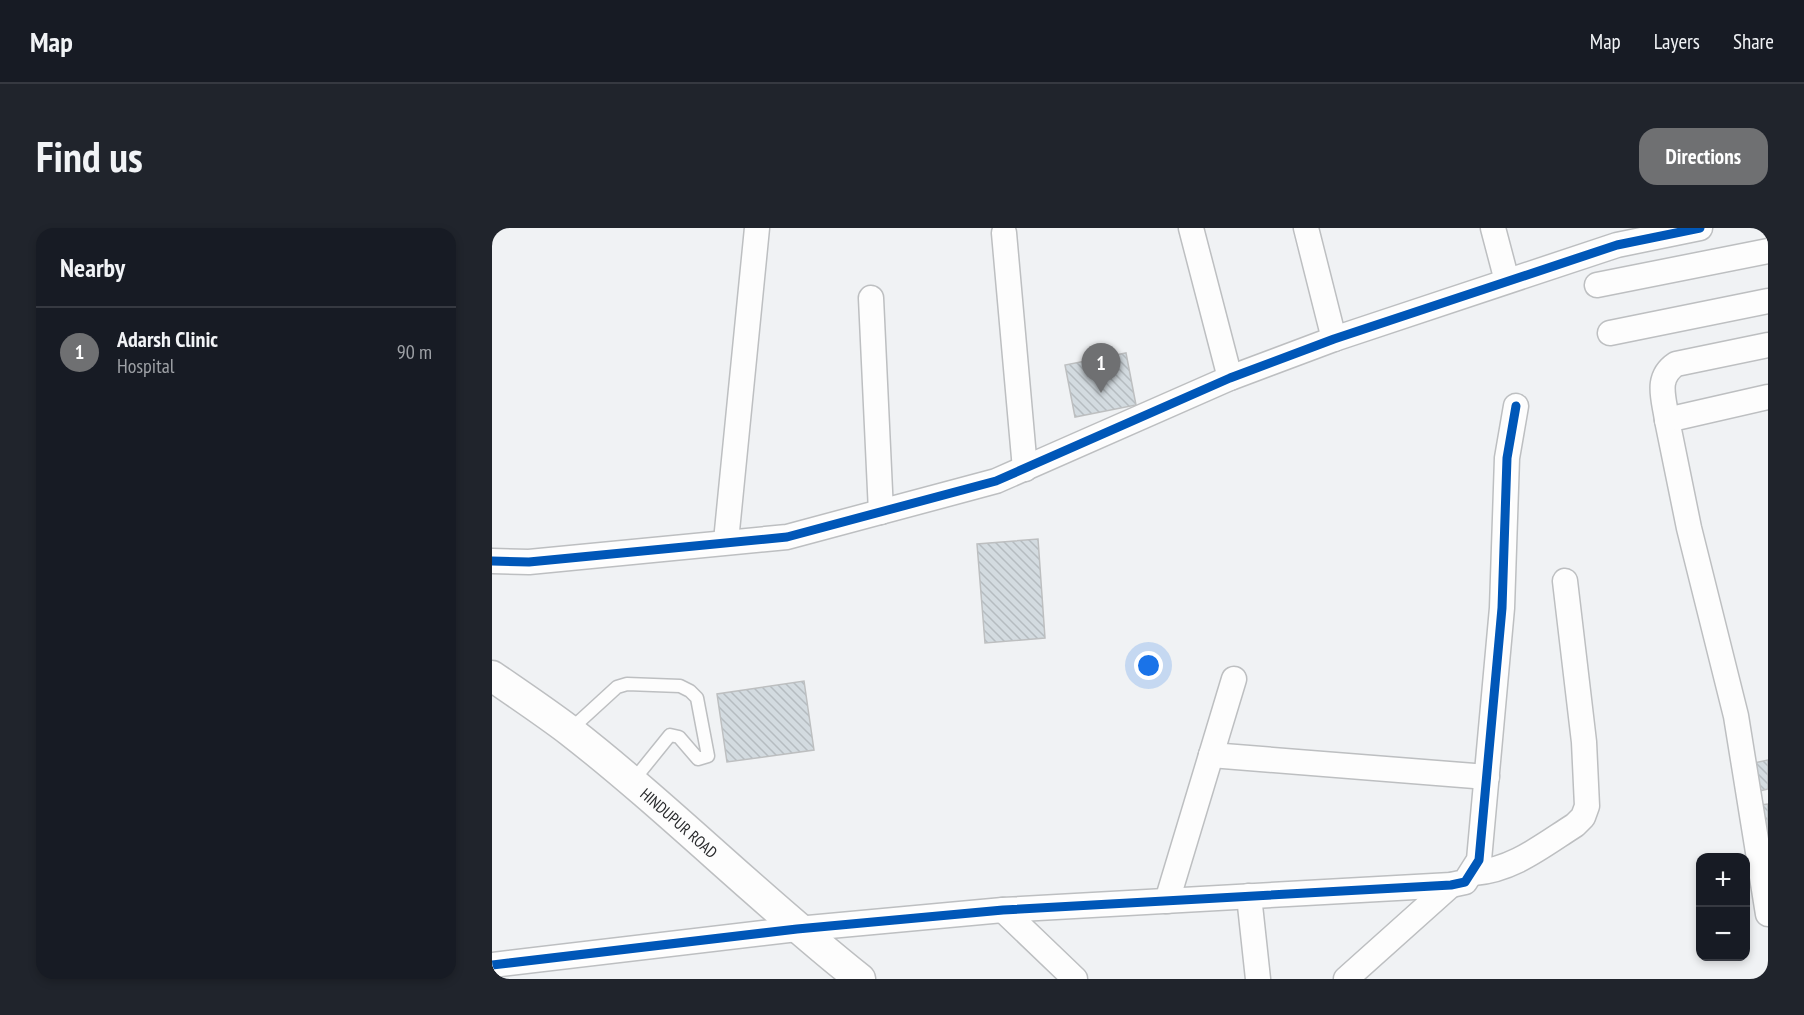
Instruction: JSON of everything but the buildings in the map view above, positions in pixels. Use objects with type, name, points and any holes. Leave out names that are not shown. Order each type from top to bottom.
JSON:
[{"type":"street","points":[[726,541],[757,228]]},
{"type":"street","points":[[1191,228],[1230,378]]},
{"type":"street","points":[[1306,228],[1334,339]]},
{"type":"street","points":[[1493,228],[1507,281]]},
{"type":"street","points":[[492,561],[529,562],[726,541],[787,537],[996,481],[1230,378],[1334,339],[1507,281],[1615,236],[1700,228]]},
{"type":"street","points":[[1004,233],[1025,469]]},
{"type":"street","points":[[1597,285],[1768,251]]},
{"type":"street","points":[[871,298],[881,512]]},
{"type":"street","points":[[1610,333],[1768,302]]},
{"type":"street","points":[[1768,345],[1676,364],[1665,371],[1661,382],[1689,528],[1736,716],[1768,914]]},
{"type":"street","points":[[1668,420],[1768,397]]},
{"type":"street","points":[[492,965],[797,929],[1003,910],[1451,885],[1465,882],[1474,873],[1479,860],[1502,608],[1508,458],[1516,406]]},
{"type":"street","points":[[1474,873],[1495,871],[1515,864],[1575,825],[1583,817],[1587,806],[1584,742],[1565,580]]},
{"type":"street","name":"HINDUPUR ROAD","points":[[492,676],[569,730],[632,782],[797,929],[860,979]]},
{"type":"street","points":[[1167,901],[1234,680]]},
{"type":"street","points":[[1211,755],[1487,777]]},
{"type":"street","points":[[1346,979],[1451,885]]},
{"type":"street","points":[[1249,896],[1258,979]]},
{"type":"street","points":[[1003,910],[1075,979]]},
{"type":"lane","points":[[569,730],[617,687],[627,684],[680,686],[690,691],[697,698],[708,756],[698,759],[675,735],[670,735],[632,782]]},
{"type":"cycle path","points":[[492,561],[529,562],[787,537],[996,481],[1230,378],[1334,339],[1617,245],[1700,228]]},
{"type":"cycle path","points":[[492,965],[797,929],[1003,910],[1451,885],[1465,882],[1479,860],[1502,608],[1507,458],[1516,406]]},
{"type":"place","name":"Adarsh Clinic","points":[[1101,393]]}]
